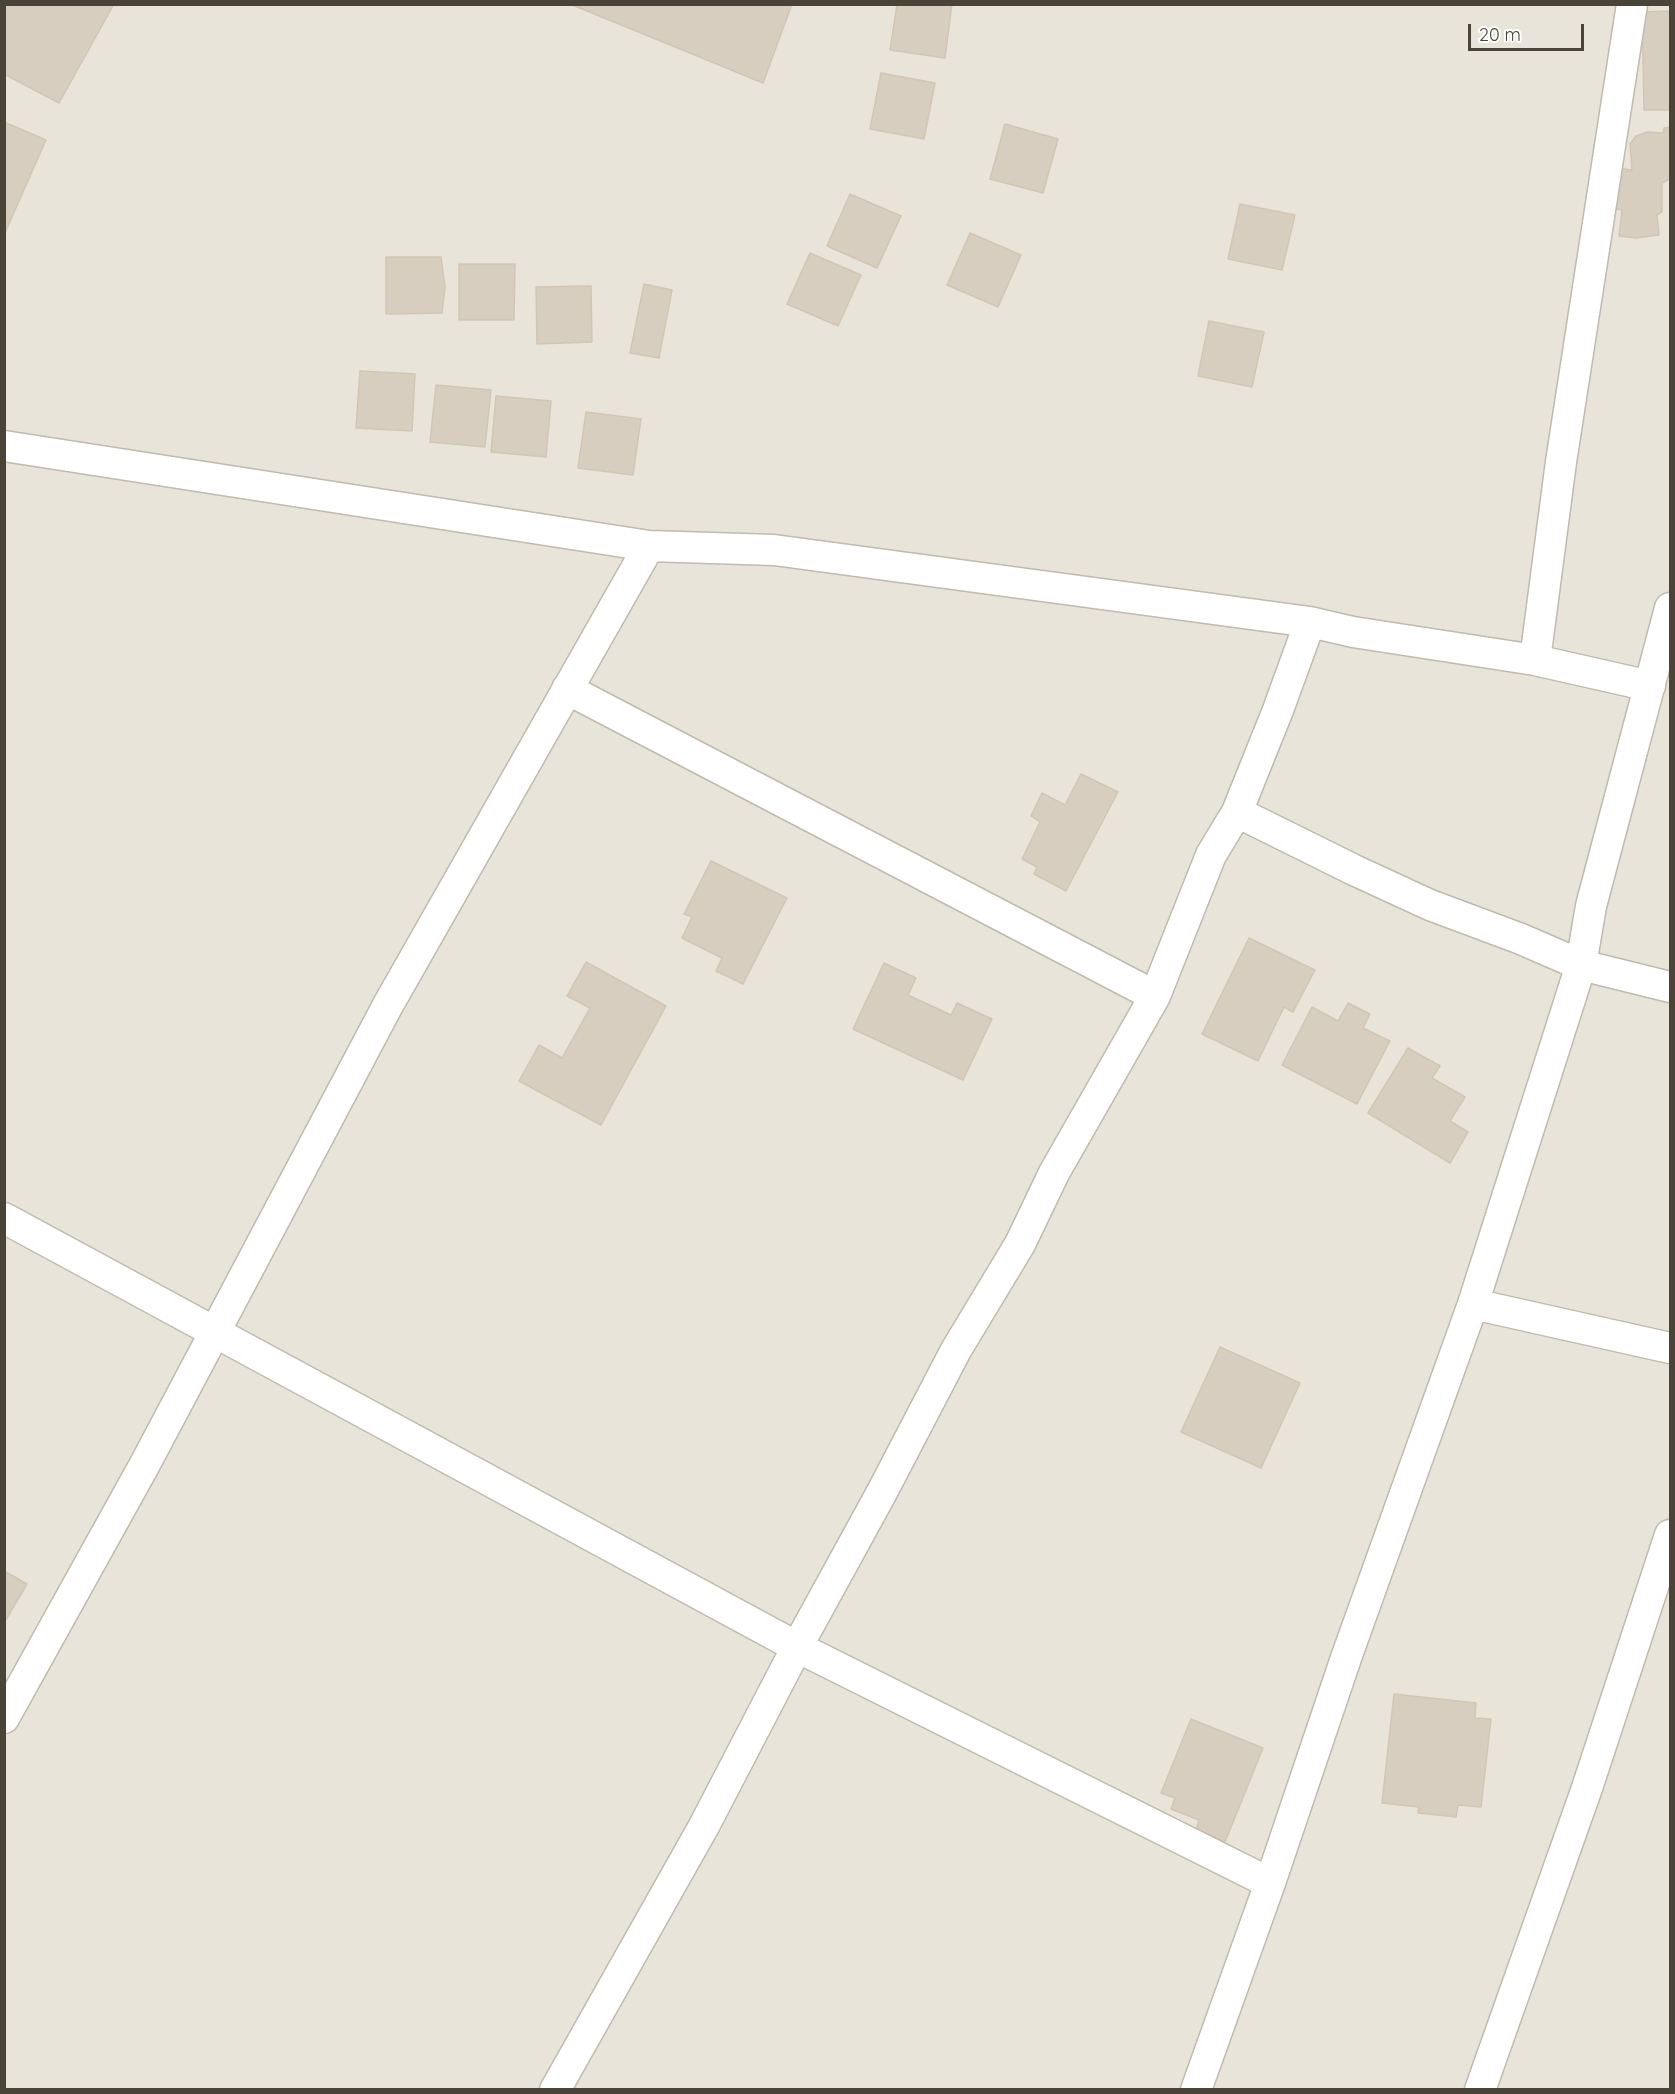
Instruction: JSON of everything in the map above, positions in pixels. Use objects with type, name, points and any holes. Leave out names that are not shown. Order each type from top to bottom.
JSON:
[{"type":"street","points":[[1535,660],[1561,462],[1632,4]]},
{"type":"street","points":[[4,446],[649,546],[774,550],[1310,622],[1353,632],[1535,660],[1650,686]]},
{"type":"street","points":[[4,1718],[145,1464],[388,1005],[649,546]]},
{"type":"street","points":[[1196,2090],[1270,1883],[1346,1658],[1473,1304],[1581,965],[1591,906],[1671,608]]},
{"type":"street","points":[[555,2090],[704,1826],[956,1350],[1020,1244],[1054,1173],[1155,996],[1211,855],[1237,812],[1310,622]]},
{"type":"street","points":[[567,689],[1155,996]]},
{"type":"street","points":[[1237,812],[1430,905],[1521,939],[1581,965],[1671,987]]},
{"type":"street","points":[[4,1218],[215,1330],[797,1647],[1270,1883]]},
{"type":"street","points":[[1473,1304],[1671,1348]]},
{"type":"street","points":[[1480,2090],[1587,1788],[1671,1535]]},
{"type":"shaded area","points":[[5,5],[1670,5],[1670,2089],[5,2090]]},
{"type":"building","points":[[4,4],[114,4],[59,103],[4,74]]},
{"type":"building","points":[[570,4],[792,4],[763,83]]},
{"type":"building","points":[[897,4],[952,4],[945,58],[890,50]]},
{"type":"building","points":[[1670,11],[1670,110],[1644,110],[1642,12]]},
{"type":"building","points":[[881,73],[935,83],[924,139],[870,129]]},
{"type":"building","points":[[4,122],[46,140],[4,235]]},
{"type":"building","points":[[1005,124],[1058,139],[1043,193],[990,179]]},
{"type":"building","points":[[1670,127],[1670,179],[1662,183],[1662,212],[1657,215],[1659,235],[1636,238],[1619,236],[1622,210],[1611,208],[1616,168],[1632,170],[1630,144],[1636,136],[1647,132],[1663,133],[1664,128]]},
{"type":"building","points":[[850,194],[901,216],[877,268],[827,246]]},
{"type":"building","points":[[1240,204],[1295,215],[1282,270],[1228,259]]},
{"type":"building","points":[[970,233],[1021,255],[998,307],[947,285]]},
{"type":"building","points":[[810,253],[861,275],[838,326],[787,304]]},
{"type":"building","points":[[386,257],[441,257],[445,287],[442,313],[386,314]]},
{"type":"building","points":[[459,264],[515,264],[514,320],[459,320]]},
{"type":"building","points":[[644,284],[672,290],[659,358],[630,353]]},
{"type":"building","points":[[591,286],[592,342],[537,344],[536,287]]},
{"type":"building","points":[[1209,321],[1264,332],[1252,387],[1198,376]]},
{"type":"building","points":[[360,371],[415,374],[412,431],[356,428]]},
{"type":"building","points":[[436,385],[491,390],[485,447],[430,442]]},
{"type":"building","points":[[496,396],[551,401],[546,457],[491,452]]},
{"type":"building","points":[[586,412],[641,419],[633,475],[578,468]]},
{"type":"building","points":[[1081,774],[1118,792],[1066,891],[1034,874],[1037,867],[1022,859],[1040,822],[1031,816],[1042,793],[1065,805]]},
{"type":"building","points":[[711,861],[787,898],[743,984],[716,971],[722,958],[682,938],[692,917],[684,914]]},
{"type":"building","points":[[1249,938],[1315,970],[1293,1012],[1284,1007],[1258,1061],[1202,1034]]},
{"type":"building","points":[[586,962],[666,1006],[601,1125],[519,1081],[539,1045],[562,1058],[590,1008],[567,996]]},
{"type":"building","points":[[884,963],[916,978],[908,995],[951,1015],[957,1003],[992,1019],[963,1080],[853,1029]]},
{"type":"building","points":[[1348,1003],[1370,1014],[1363,1028],[1390,1041],[1357,1104],[1282,1065],[1312,1007],[1338,1021]]},
{"type":"building","points":[[1408,1048],[1440,1066],[1432,1078],[1465,1097],[1450,1121],[1468,1132],[1450,1163],[1368,1113]]},
{"type":"building","points":[[1220,1347],[1300,1383],[1261,1468],[1181,1432]]},
{"type":"building","points":[[4,1571],[27,1584],[4,1623]]},
{"type":"building","points":[[1394,1694],[1476,1703],[1475,1718],[1491,1719],[1481,1807],[1458,1805],[1456,1817],[1418,1813],[1419,1807],[1382,1803]]},
{"type":"building","points":[[1191,1719],[1263,1748],[1225,1842],[1196,1830],[1199,1820],[1171,1809],[1175,1798],[1161,1793]]}]
